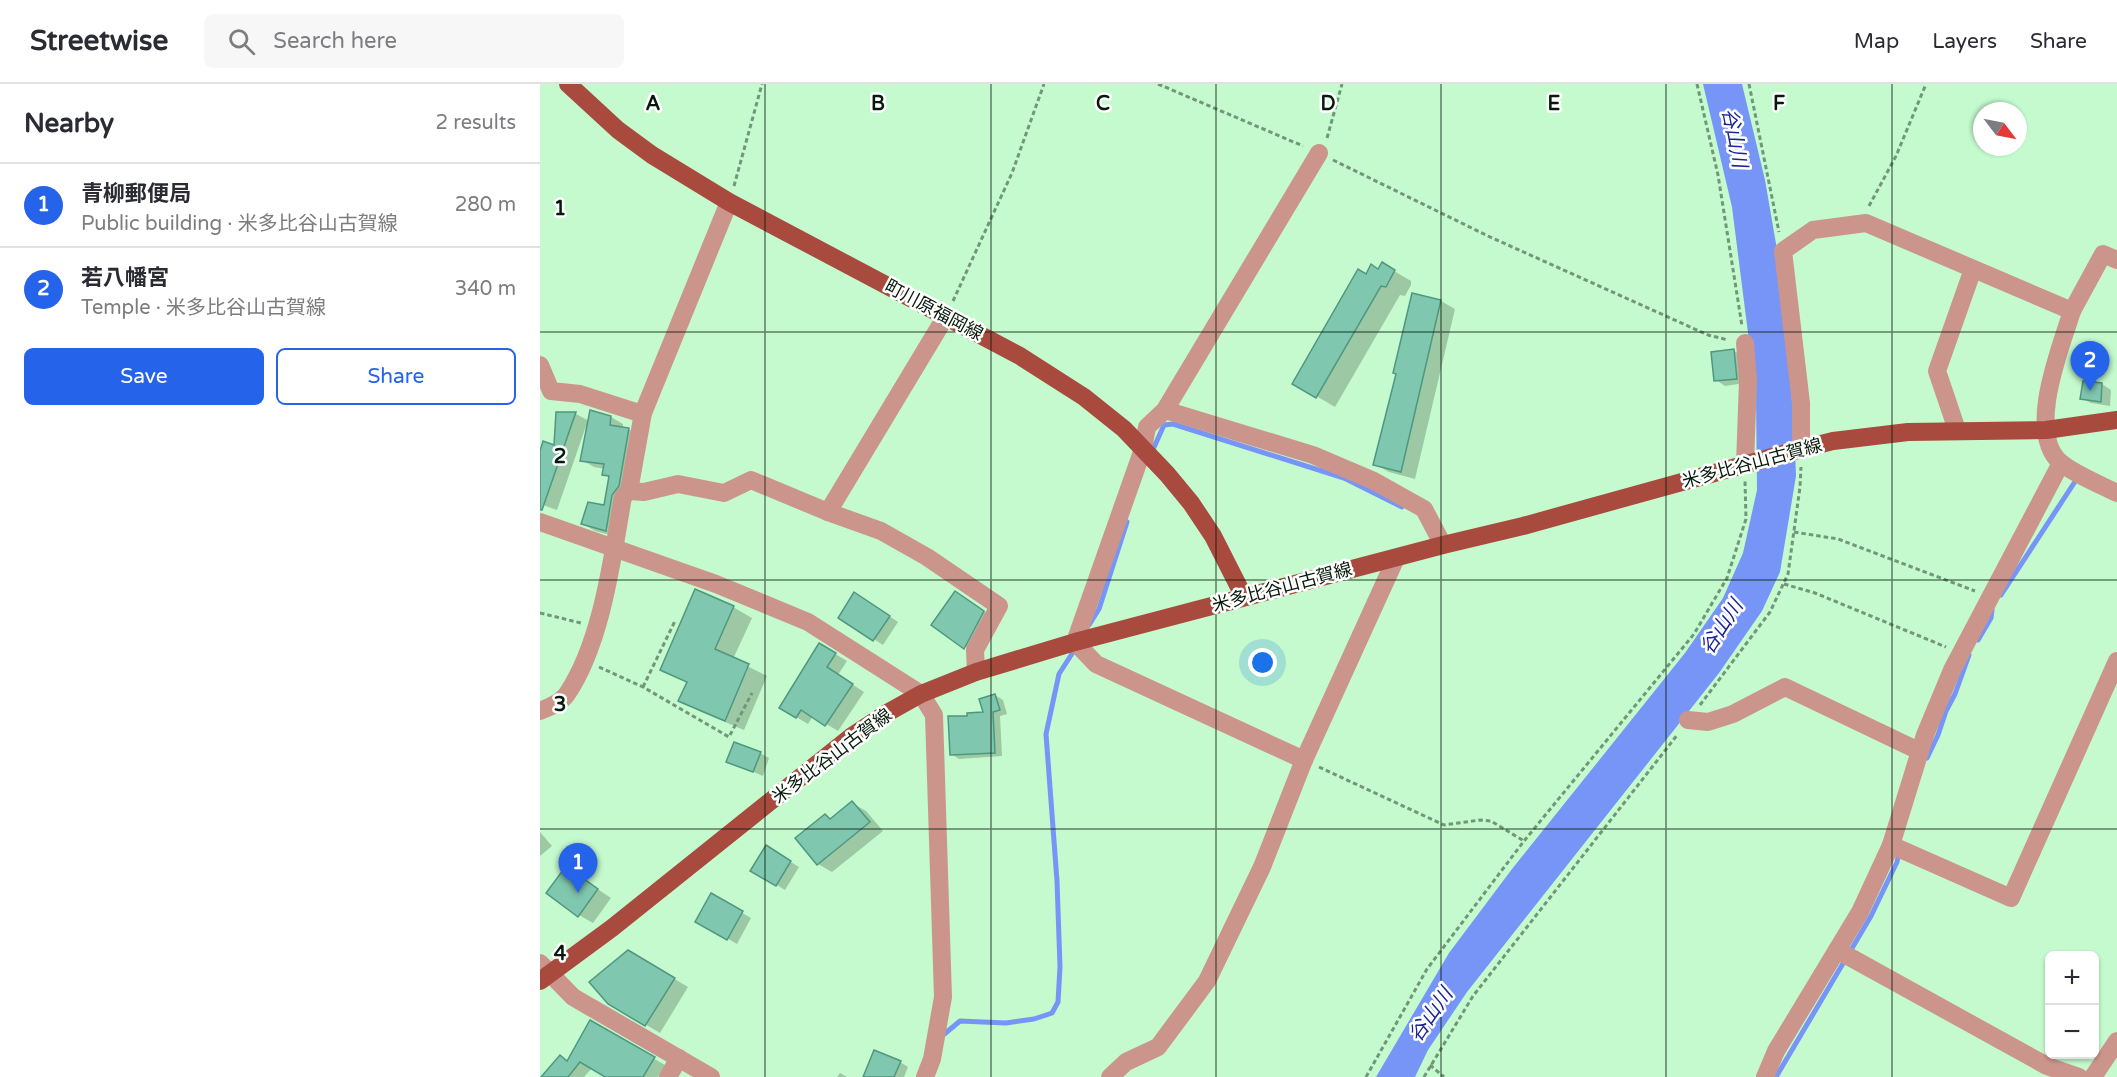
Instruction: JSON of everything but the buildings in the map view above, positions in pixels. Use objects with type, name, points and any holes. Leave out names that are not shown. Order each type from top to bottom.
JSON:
[{"type":"main road","name":"町川原福岡線","points":[[568,84],[618,130],[651,155],[729,202],[1020,356],[1084,397],[1124,429],[1191,503],[1213,536],[1244,597]]},
{"type":"main road","name":"米多比谷山古賀線","points":[[543,973],[692,865],[852,736],[921,694],[976,672],[1075,642],[1523,526],[1833,441],[1908,432],[2046,430],[2117,420]]},
{"type":"street","points":[[1304,760],[1096,664],[1075,642],[1143,448],[1147,427],[1165,410],[1319,153]]},
{"type":"street","points":[[540,711],[566,695],[584,660],[597,627],[623,497],[629,491],[644,413],[729,202]]},
{"type":"street","points":[[1799,450],[1801,403],[1783,251],[1813,230],[1866,223],[2072,311]]},
{"type":"street","points":[[2117,260],[2103,254],[2072,311],[2052,374],[2046,407],[2046,430],[2053,453],[2061,463],[2117,493]]},
{"type":"street","points":[[1957,430],[1936,371],[1973,269]]},
{"type":"street","points":[[828,512],[946,316]]},
{"type":"street","points":[[1744,343],[1748,381],[1745,464]]},
{"type":"street","points":[[540,365],[551,391],[580,394],[644,413]]},
{"type":"street","points":[[1165,410],[1313,455],[1374,481],[1424,509],[1443,545]]},
{"type":"street","points":[[1765,1077],[1776,1051],[1860,912],[1890,845],[1919,751],[1943,692],[1961,653],[2061,463]]},
{"type":"street","points":[[629,491],[644,492],[678,484],[724,493],[750,480],[881,531],[927,557],[999,606],[975,650],[976,672]]},
{"type":"street","points":[[540,522],[716,584],[808,622],[921,694],[934,715],[943,997],[932,1059],[925,1077]]},
{"type":"street","points":[[1110,1077],[1126,1062],[1158,1047],[1207,981],[1262,867],[1304,760],[1396,558]]},
{"type":"street","points":[[1890,845],[2011,898],[2117,662]]},
{"type":"street","points":[[1688,720],[1708,722],[1733,714],[1785,687],[1919,751]]},
{"type":"street","points":[[1838,950],[2047,1065],[2079,1077]]},
{"type":"street","points":[[543,973],[573,997],[711,1077]]},
{"type":"street","points":[[2093,1077],[2117,1041]]},
{"type":"street","points":[[668,1077],[679,1058]]},
{"type":"path","points":[[729,202],[762,84]]},
{"type":"path","points":[[946,316],[1012,173],[1044,84]]},
{"type":"path","points":[[1158,84],[1319,153],[1488,236],[1708,335],[1744,343],[1718,176],[1697,84]]},
{"type":"path","points":[[1319,153],[1329,134],[1342,84]]},
{"type":"path","points":[[1749,84],[1783,251]]},
{"type":"path","points":[[1866,223],[1869,207],[1896,156],[1926,84]]},
{"type":"path","points":[[1424,1077],[1473,996],[1770,612],[1788,574],[1800,487],[1799,450]]},
{"type":"path","points":[[1366,1077],[1427,969],[1524,841],[1694,634],[1727,578],[1746,519],[1745,464]]},
{"type":"path","points":[[1794,532],[1838,539],[1991,597]]},
{"type":"path","points":[[1784,584],[1815,593],[1961,653]]},
{"type":"path","points":[[540,613],[597,627]]},
{"type":"path","points":[[643,687],[675,621]]},
{"type":"path","points":[[584,660],[643,687],[729,737],[752,693]]},
{"type":"path","points":[[1304,760],[1444,825],[1480,820],[1491,821],[1524,841]]},
{"type":"path","points":[[1430,1065],[1444,1077]]},
{"type":"water","name":"谷山川","points":[[1703,84],[1742,84],[1765,180],[1779,261],[1794,423],[1796,476],[1780,572],[1762,611],[1719,673],[1467,992],[1428,1050],[1415,1077],[1376,1077],[1449,953],[1512,869],[1685,653],[1723,598],[1743,553],[1757,490],[1756,396],[1732,207]]},
{"type":"waterway","points":[[1151,454],[1164,425],[1173,424],[1344,478],[1402,507]]},
{"type":"waterway","points":[[2001,595],[2078,477]]},
{"type":"waterway","points":[[1089,625],[1099,609],[1127,522]]},
{"type":"waterway","points":[[1978,640],[1991,618],[1992,610]]},
{"type":"waterway","points":[[942,1036],[960,1021],[1006,1023],[1034,1019],[1052,1013],[1058,1002],[1060,967],[1057,881],[1046,734],[1059,674],[1075,649]]},
{"type":"waterway","points":[[1927,758],[1969,655]]},
{"type":"waterway","points":[[1776,1077],[1871,916],[1897,862],[1899,853]]},
{"type":"place","name":"若八幡宮","points":[[2090,391]]},
{"type":"place","name":"青柳郵便局","points":[[578,893]]}]
